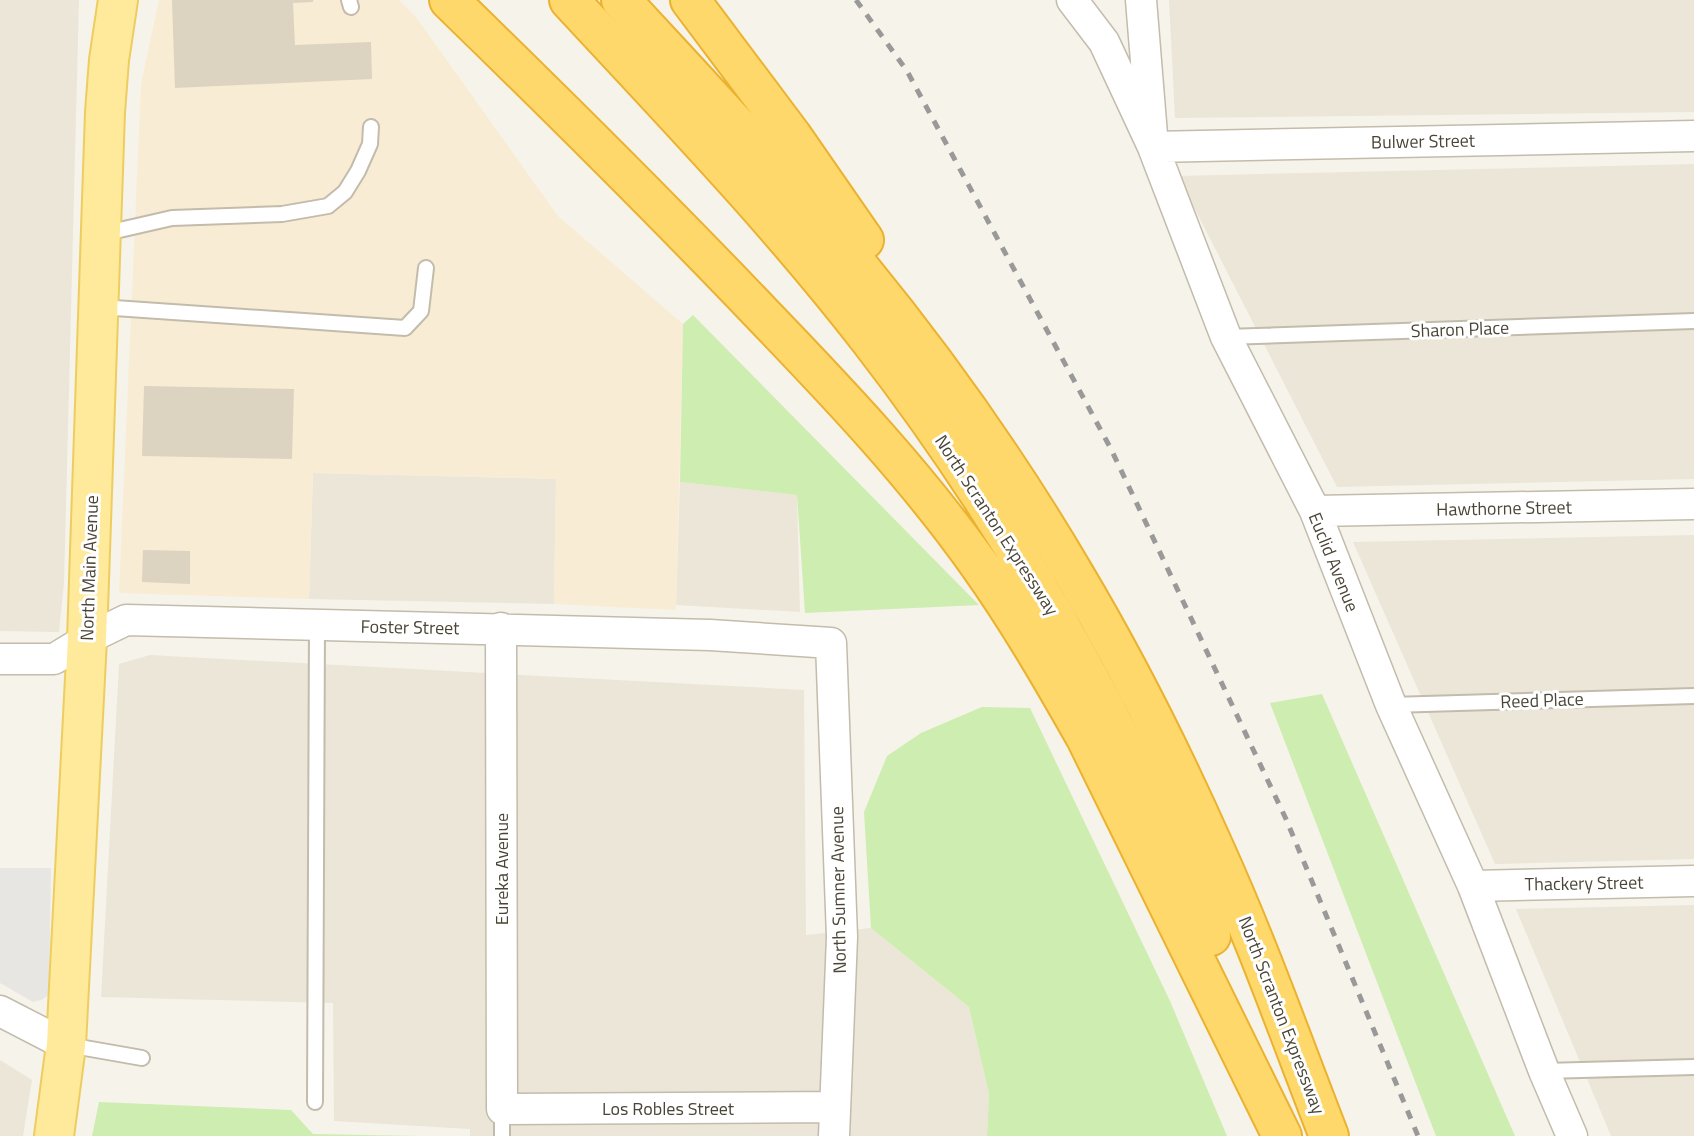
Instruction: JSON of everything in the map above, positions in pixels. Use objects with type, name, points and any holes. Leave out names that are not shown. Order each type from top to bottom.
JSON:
[{"type":"highway","points":[[449,0],[692,241],[847,403],[893,454],[978,563],[1044,665],[1086,738],[1282,1136]]},
{"type":"highway","name":"North Scranton Expressway","points":[[569,0],[803,257],[885,360],[989,507],[1092,681],[1138,773],[1197,902],[1288,1136]]},
{"type":"highway","name":"North Scranton Expressway","points":[[621,0],[765,157],[900,317],[1020,487],[1118,652],[1177,768],[1236,900],[1329,1136]]},
{"type":"highway","points":[[690,0],[838,201],[1020,487]]},
{"type":"main road","name":"North Main Avenue","points":[[54,1136],[66,1045],[86,639],[109,60],[118,0]]},
{"type":"street","name":"Euclid Avenue","points":[[1072,0],[1104,42],[1153,147],[1226,337],[1315,511],[1391,705],[1473,886],[1544,1071],[1572,1136]]},
{"type":"street","points":[[1141,0],[1153,147]]},
{"type":"street","name":"Bulwer Street","points":[[1153,147],[1694,136]]},
{"type":"street","name":"Hawthorne Street","points":[[1315,511],[1694,504]]},
{"type":"street","name":"Foster Street","points":[[0,659],[54,659],[86,639],[126,620],[501,628],[710,635],[831,643]]},
{"type":"street","name":"Eureka Avenue","points":[[501,628],[502,1123]]},
{"type":"street","name":"North Sumner Avenue","points":[[831,643],[842,937],[835,1121]]},
{"type":"street","name":"Thackery Street","points":[[1473,886],[1694,881]]},
{"type":"street","points":[[0,1011],[66,1045]]},
{"type":"street","name":"Los Robles Street","points":[[502,1123],[835,1121]]},
{"type":"lane","points":[[101,234],[172,218],[282,214],[328,206],[345,192],[358,171],[370,144],[371,127]]},
{"type":"lane","points":[[98,307],[405,328],[421,311],[426,268]]},
{"type":"lane","name":"Sharon Place","points":[[1226,337],[1694,321]]},
{"type":"lane","points":[[315,1102],[317,625]]},
{"type":"lane","name":"Reed Place","points":[[1391,705],[1694,696]]},
{"type":"lane","points":[[66,1045],[142,1058]]},
{"type":"lane","points":[[1544,1071],[1694,1066]]},
{"type":"shaded area","points":[[0,0],[79,0],[64,583],[59,632],[0,631]]},
{"type":"shaded area","points":[[159,0],[399,0],[416,17],[558,216],[683,324],[676,610],[554,604],[556,479],[313,473],[309,599],[119,593],[141,84]]},
{"type":"shaded area","points":[[1169,0],[1694,0],[1694,112],[1175,118]]},
{"type":"shaded area","points":[[1694,164],[1694,479],[1337,487],[1178,176]]},
{"type":"shaded area","points":[[313,473],[556,479],[554,604],[309,599]]},
{"type":"shaded area","points":[[680,482],[797,495],[800,612],[676,605]]},
{"type":"shaded area","points":[[1694,535],[1694,859],[1495,864],[1353,542]]},
{"type":"shaded area","points":[[150,655],[804,690],[806,935],[871,928],[969,1007],[989,1094],[987,1136],[470,1136],[470,1129],[334,1121],[333,1003],[101,997],[119,664]]},
{"type":"shaded area","points":[[0,868],[51,868],[49,990],[47,996],[41,1000],[33,1002],[0,983]]},
{"type":"shaded area","points":[[1694,905],[1694,1136],[1611,1136],[1516,909]]},
{"type":"shaded area","points":[[0,1060],[32,1080],[23,1136],[0,1136]]},
{"type":"green space","points":[[693,315],[979,605],[805,613],[797,495],[680,482],[683,324]]},
{"type":"green space","points":[[1322,694],[1515,1136],[1436,1136],[1270,703]]},
{"type":"green space","points":[[982,707],[1030,708],[1170,1001],[1227,1136],[987,1136],[989,1094],[969,1007],[871,928],[864,812],[887,756],[921,733]]},
{"type":"green space","points":[[99,1102],[291,1110],[313,1134],[419,1136],[92,1136]]},
{"type":"building","points":[[172,0],[313,0],[293,3],[295,45],[371,42],[372,79],[175,88]]},
{"type":"building","points":[[144,386],[294,389],[292,459],[142,456]]},
{"type":"building","points":[[143,550],[190,551],[190,584],[142,582]]},
{"type":"railway","points":[[856,0],[907,71],[1111,449],[1286,819],[1418,1136]]}]
